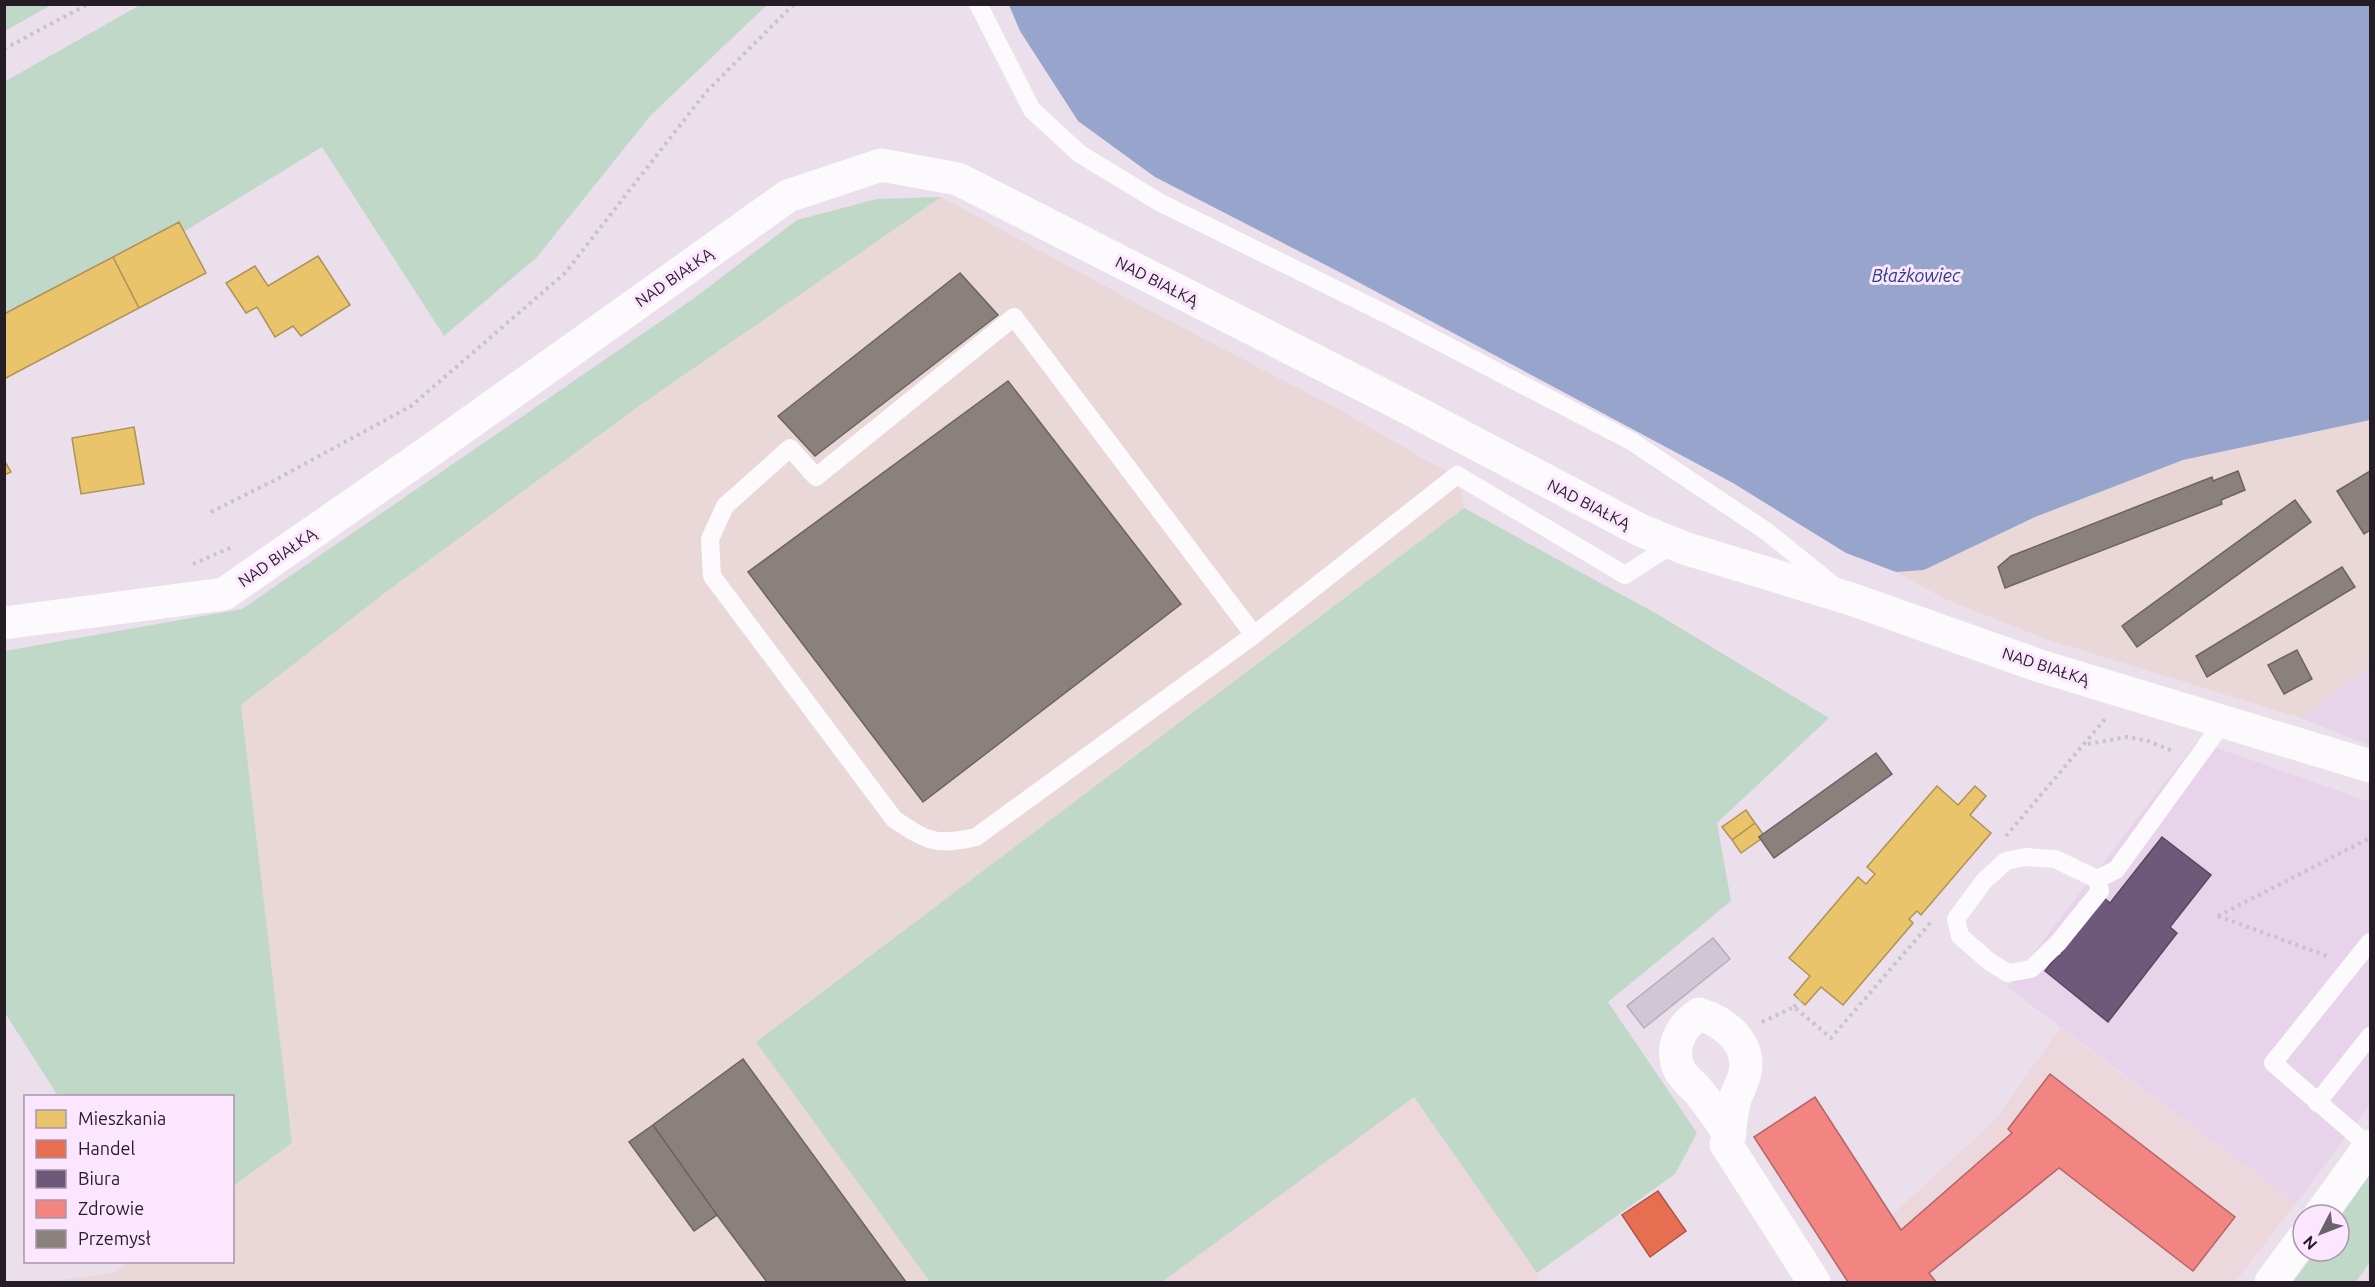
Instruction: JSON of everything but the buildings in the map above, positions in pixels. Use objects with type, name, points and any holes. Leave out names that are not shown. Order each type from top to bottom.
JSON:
[{"type":"street","name":"NAD BIAŁKĄ","points":[[4,623],[224,594],[430,451],[788,196],[881,165],[958,179],[1410,409],[1599,509],[1674,544],[1851,600],[2040,666],[2370,766]]},
{"type":"street","points":[[1730,1134],[1726,1144],[1814,1282]]},
{"type":"street","points":[[2329,1203],[2370,1147]]},
{"type":"street","points":[[2271,1282],[2291,1255]]},
{"type":"lane","points":[[978,4],[1032,110],[1080,154],[1159,202],[1390,316],[1631,441],[1766,531],[1851,600]]},
{"type":"lane","points":[[1254,634],[1014,317],[816,477],[790,448],[725,506],[710,539],[712,576],[894,819],[921,837],[948,843],[976,837],[1254,634],[1457,475],[1625,575],[1674,544]]},
{"type":"lane","points":[[2097,879],[2116,870],[2224,722]]},
{"type":"lane","points":[[2025,857],[2055,859],[2097,879],[2100,891],[2058,942],[2031,969],[2008,973],[1990,962],[1960,936],[1956,919],[1984,881],[2006,861],[2025,857]]},
{"type":"lane","points":[[2370,942],[2273,1063],[2370,1147]]},
{"type":"lane","points":[[2317,1103],[2370,1036]]},
{"type":"path","points":[[4,49],[88,4]]},
{"type":"path","points":[[211,512],[275,480],[411,405],[565,273],[706,92],[794,4]]},
{"type":"path","points":[[186,567],[239,544]]},
{"type":"path","points":[[2086,744],[2127,737],[2148,741],[2196,760]]},
{"type":"path","points":[[2353,965],[2218,916],[2370,838]]},
{"type":"path","points":[[1794,1007],[1800,1000]]},
{"type":"shaded area","points":[[941,197],[1147,309],[1342,411],[1436,466],[1457,475],[1464,508],[757,1042],[930,1282],[42,1282],[114,1273],[128,1263],[234,1263],[234,1185],[292,1143],[241,705],[390,589],[639,406]]},
{"type":"shaded area","points":[[2370,420],[2370,666],[2301,718],[2046,639],[1945,599],[1896,572],[1924,570],[2035,517],[2183,460]]},
{"type":"shaded area","points":[[2370,666],[2370,746],[2301,718]]},
{"type":"shaded area","points":[[2197,741],[2370,802],[2370,1105],[2296,1203],[2007,987]]},
{"type":"shaded area","points":[[2060,1028],[2296,1203],[2291,1203],[2291,1209],[2235,1282],[1936,1282],[1892,1215],[1995,1120]]},
{"type":"shaded area","points":[[1414,1097],[1537,1273],[1538,1282],[1162,1282]]},
{"type":"green space","points":[[5,4],[51,4],[51,5],[5,31]]},
{"type":"green space","points":[[140,5],[767,5],[651,115],[537,257],[444,336],[322,147],[5,342],[4,82]]},
{"type":"green space","points":[[941,197],[639,406],[390,589],[241,705],[292,1143],[234,1185],[234,1095],[57,1095],[5,1013],[5,651],[242,609],[693,299],[797,220],[877,199]]},
{"type":"green space","points":[[1464,508],[1657,614],[1829,718],[1717,823],[1731,901],[1608,1002],[1697,1133],[1675,1174],[1537,1273],[1414,1097],[1162,1282],[930,1282],[756,1042]]},
{"type":"green space","points":[[2370,1174],[2370,1262],[2356,1282],[2293,1282],[2307,1263],[2351,1263],[2350,1203]]},
{"type":"water","name":"Błażkowiec","points":[[1009,5],[2370,5],[2370,420],[2183,460],[2035,517],[1924,570],[1896,572],[1846,553],[1733,483],[1345,275],[1155,177],[1078,121],[1020,31]]}]
